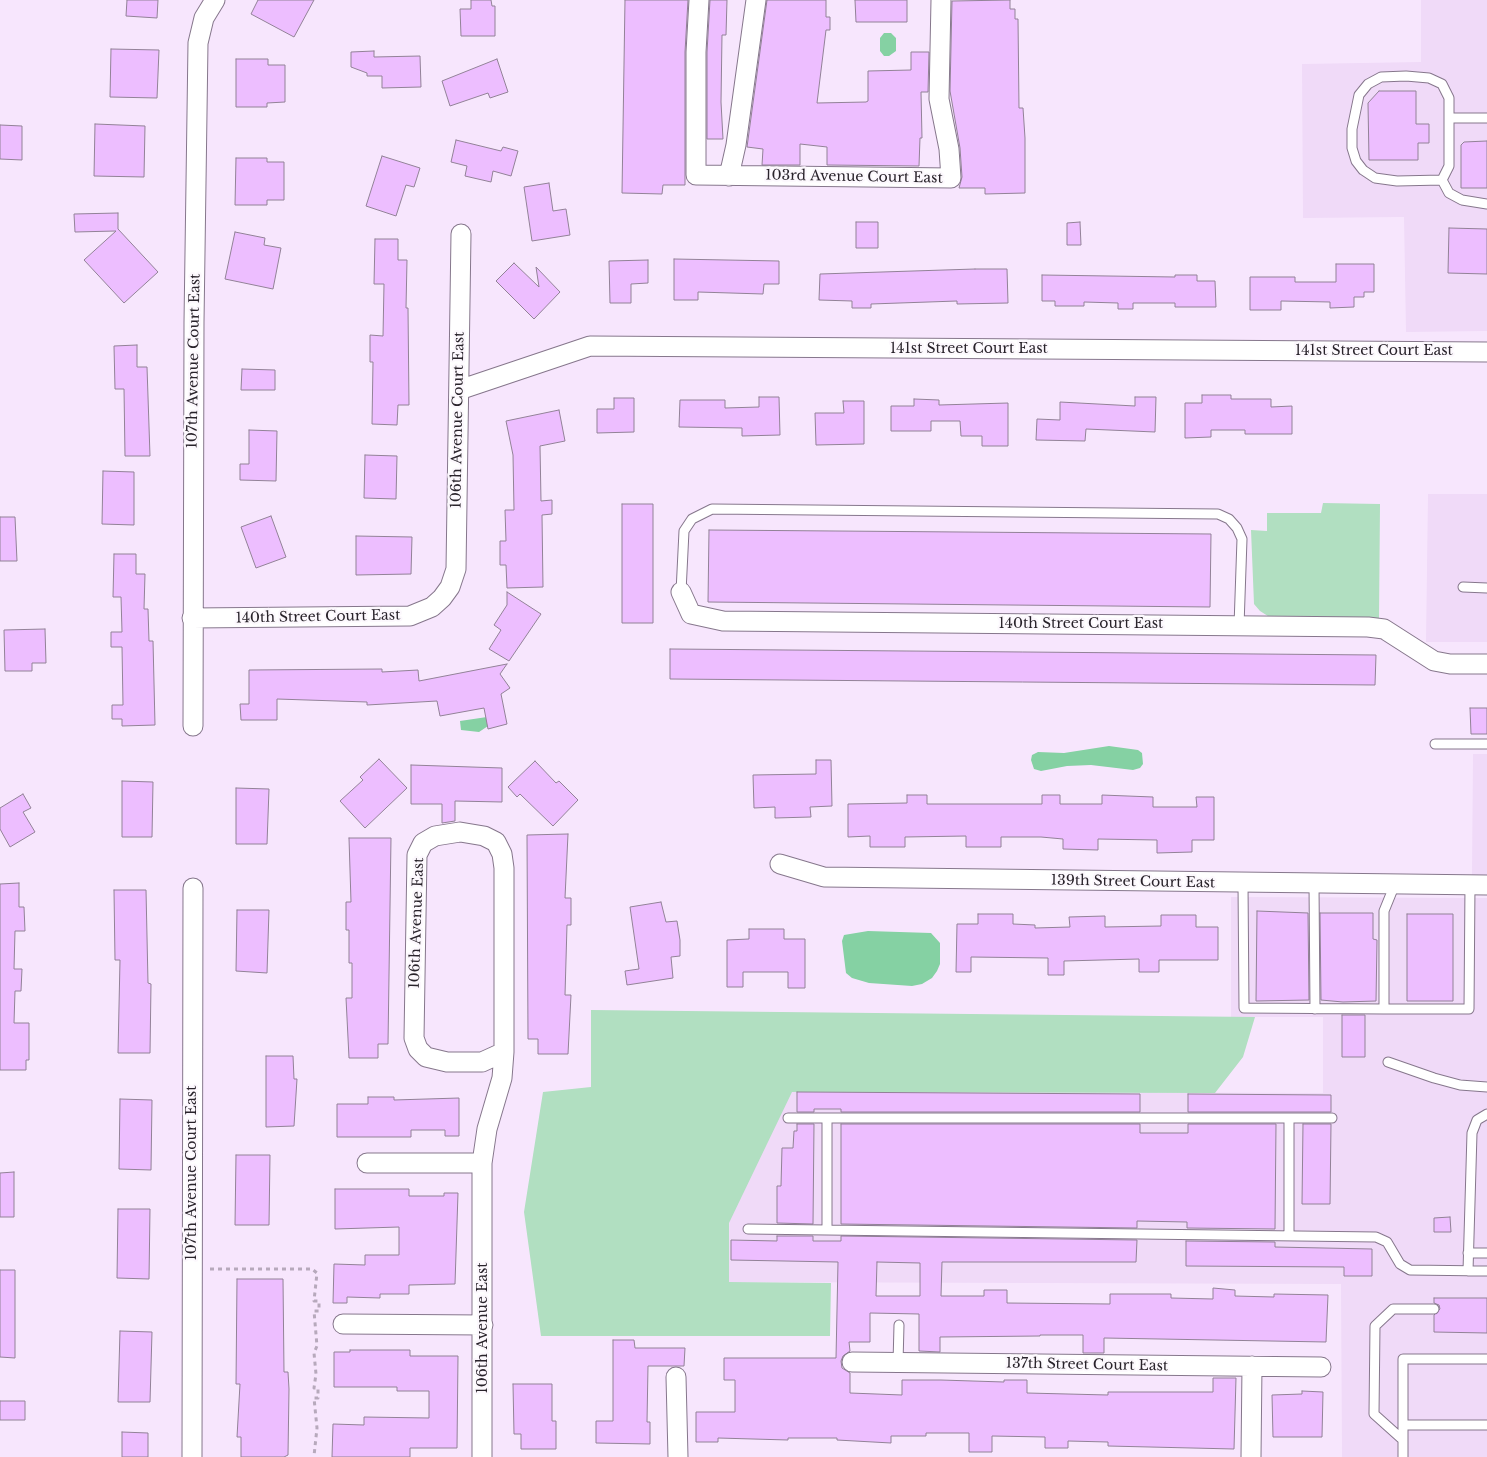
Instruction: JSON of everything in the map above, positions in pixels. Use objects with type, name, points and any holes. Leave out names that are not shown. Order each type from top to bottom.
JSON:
[{"type":"street","name":"107th Avenue Court East","points":[[193,726],[192,618],[198,43],[204,18],[215,0]]},
{"type":"street","name":"103rd Avenue Court East","points":[[699,0],[696,52],[696,175],[950,178],[949,148],[939,99],[941,0]]},
{"type":"street","points":[[729,176],[736,145],[756,0]]},
{"type":"street","name":"106th Avenue Court East","points":[[440,601],[450,587],[456,569],[461,234]]},
{"type":"street","name":"141st Street Court East","points":[[459,390],[590,346],[1487,352]]},
{"type":"street","name":"140th Street Court East","points":[[681,592],[691,614],[723,621],[1368,627],[1384,629],[1434,661],[1450,664],[1487,664]]},
{"type":"street","name":"140th Street Court East","points":[[192,618],[410,616],[423,612],[440,601]]},
{"type":"street","name":"106th Avenue East","points":[[482,1457],[482,1164],[487,1129],[502,1078],[504,1052],[502,854],[496,842],[484,836],[460,832],[435,836],[423,843],[417,855],[414,1038],[418,1049],[426,1057],[447,1062],[482,1062],[504,1052]]},
{"type":"street","name":"139th Street Court East","points":[[780,864],[824,877],[1478,885]]},
{"type":"street","name":"107th Avenue Court East","points":[[192,1457],[193,888]]},
{"type":"street","points":[[367,1164],[482,1164]]},
{"type":"street","points":[[343,1324],[483,1325]]},
{"type":"street","name":"137th Street Court East","points":[[852,1362],[1321,1367]]},
{"type":"street","points":[[1251,1457],[1252,1366]]},
{"type":"street","points":[[676,1377],[678,1457]]},
{"type":"lane","points":[[1381,77],[1429,78],[1442,84],[1450,98],[1450,166],[1442,180],[1397,181],[1375,178],[1363,170],[1356,161],[1352,148],[1352,129],[1359,95],[1368,84],[1381,77]]},
{"type":"lane","points":[[1450,118],[1487,118]]},
{"type":"lane","points":[[1442,180],[1449,192],[1462,200],[1487,204]]},
{"type":"lane","points":[[681,592],[684,531],[692,519],[712,509],[1218,514],[1229,519],[1237,528],[1242,539],[1240,626]]},
{"type":"lane","points":[[1463,587],[1487,588]]},
{"type":"lane","points":[[1435,744],[1487,744]]},
{"type":"lane","points":[[1243,883],[1244,1008],[1315,1009],[1469,1009],[1478,885]]},
{"type":"lane","points":[[1314,884],[1315,1009]]},
{"type":"lane","points":[[1384,1009],[1384,911],[1395,884]]},
{"type":"lane","points":[[1388,1062],[1460,1085],[1487,1087]]},
{"type":"lane","points":[[1468,1271],[1472,1133],[1478,1120],[1487,1114]]},
{"type":"lane","points":[[788,1118],[1332,1118]]},
{"type":"lane","points":[[827,1118],[827,1230]]},
{"type":"lane","points":[[1289,1118],[1289,1235]]},
{"type":"lane","points":[[748,1229],[1376,1236],[1387,1242],[1397,1260],[1405,1268],[1416,1270],[1487,1271]]},
{"type":"lane","points":[[1468,1253],[1487,1253]]},
{"type":"lane","points":[[1403,1440],[1374,1414],[1375,1326],[1393,1309],[1434,1309]]},
{"type":"lane","points":[[898,1363],[899,1325]]},
{"type":"lane","points":[[1403,1457],[1403,1359],[1487,1359]]},
{"type":"lane","points":[[1403,1425],[1487,1426]]},
{"type":"path","points":[[192,1271],[213,1269],[312,1270],[316,1273],[314,1302],[319,1302],[319,1311],[314,1311],[316,1346],[314,1353],[314,1388],[318,1388],[318,1398],[314,1398],[318,1428],[314,1456]]},
{"type":"shaded area","points":[[1421,0],[1487,0],[1487,331],[1406,332],[1404,217],[1303,218],[1302,64],[1421,62]]},
{"type":"shaded area","points":[[884,33],[891,33],[896,38],[896,51],[889,56],[884,56],[880,51],[880,38]]},
{"type":"shaded area","points":[[1428,494],[1487,494],[1487,642],[1426,642]]},
{"type":"shaded area","points":[[1323,503],[1380,504],[1379,619],[1354,617],[1271,618],[1260,611],[1254,604],[1251,530],[1267,531],[1267,513],[1321,513]]},
{"type":"shaded area","points":[[487,717],[488,726],[479,732],[461,730],[460,721]]},
{"type":"shaded area","points":[[1109,746],[1138,750],[1142,753],[1143,764],[1140,768],[1133,770],[1091,765],[1067,766],[1041,771],[1034,769],[1031,760],[1032,755],[1038,752],[1064,753]]},
{"type":"shaded area","points":[[1473,754],[1487,754],[1487,876],[1472,876]]},
{"type":"shaded area","points":[[1231,897],[1487,898],[1487,1457],[1342,1457],[1341,1284],[729,1282],[730,1091],[1323,1093],[1323,1017],[1231,1017]]},
{"type":"shaded area","points":[[868,931],[931,933],[940,943],[940,964],[937,971],[932,978],[922,984],[912,986],[869,983],[852,978],[846,973],[842,941],[844,935]]},
{"type":"shaded area","points":[[591,1010],[1255,1017],[1243,1057],[1215,1093],[792,1092],[729,1223],[729,1282],[831,1283],[830,1336],[541,1336],[524,1212],[543,1092],[591,1087]]},
{"type":"building","points":[[127,0],[158,0],[157,18],[126,16]]},
{"type":"building","points":[[258,0],[314,0],[294,37],[251,14]]},
{"type":"building","points":[[471,0],[491,0],[492,6],[495,6],[495,36],[461,36],[460,9],[471,9]]},
{"type":"building","points":[[625,0],[688,0],[685,52],[685,185],[663,185],[662,194],[622,193]]},
{"type":"building","points":[[710,0],[727,0],[726,35],[722,35],[721,102],[723,139],[707,139],[707,52]]},
{"type":"building","points":[[767,0],[826,0],[826,17],[830,17],[830,30],[826,30],[817,103],[866,102],[868,101],[868,71],[911,70],[911,52],[929,52],[928,92],[921,92],[922,138],[920,138],[919,166],[827,165],[827,147],[800,144],[800,165],[762,165],[763,149],[747,147]]},
{"type":"building","points":[[855,0],[907,0],[907,22],[856,22]]},
{"type":"building","points":[[1010,0],[1010,9],[1015,9],[1015,19],[1018,19],[1019,108],[1023,108],[1025,193],[985,194],[985,188],[959,188],[962,177],[960,148],[950,91],[952,1]]},
{"type":"building","points":[[111,49],[159,50],[157,98],[110,97]]},
{"type":"building","points":[[374,51],[374,57],[420,56],[421,87],[382,88],[382,76],[367,76],[367,73],[351,67],[351,52]]},
{"type":"building","points":[[236,59],[268,59],[268,65],[285,65],[285,102],[267,103],[267,107],[236,107]]},
{"type":"building","points":[[497,59],[508,92],[490,98],[488,93],[450,106],[442,81]]},
{"type":"building","points":[[1379,91],[1416,91],[1416,124],[1429,124],[1429,143],[1418,143],[1418,160],[1369,160],[1368,103]]},
{"type":"building","points":[[95,124],[145,126],[144,177],[94,176]]},
{"type":"building","points":[[0,125],[22,126],[22,160],[0,159]]},
{"type":"building","points":[[456,140],[501,151],[503,147],[518,151],[511,176],[493,171],[491,182],[465,176],[467,166],[451,162]]},
{"type":"building","points":[[1487,141],[1487,188],[1461,188],[1461,145],[1464,142]]},
{"type":"building","points":[[382,156],[420,168],[414,187],[406,185],[396,216],[366,206]]},
{"type":"building","points":[[236,158],[267,158],[267,162],[284,162],[284,200],[267,200],[267,205],[235,205]]},
{"type":"building","points":[[549,183],[553,211],[566,209],[570,235],[532,241],[524,187]]},
{"type":"building","points":[[118,213],[118,229],[158,272],[124,303],[84,260],[116,231],[75,232],[74,214]]},
{"type":"building","points":[[856,222],[878,222],[878,248],[856,248]]},
{"type":"building","points":[[1080,222],[1081,245],[1067,245],[1067,223]]},
{"type":"building","points":[[1449,228],[1487,229],[1487,274],[1448,273]]},
{"type":"building","points":[[235,232],[265,238],[264,245],[281,248],[273,289],[225,279]]},
{"type":"building","points":[[375,239],[398,239],[398,260],[407,260],[406,308],[408,308],[409,405],[398,405],[397,425],[372,424],[373,362],[370,362],[370,335],[383,336],[384,284],[374,284]]},
{"type":"building","points":[[674,259],[779,261],[779,284],[764,284],[763,294],[698,292],[698,300],[674,300]]},
{"type":"building","points":[[648,260],[648,283],[631,284],[631,303],[610,303],[609,261]]},
{"type":"building","points":[[514,263],[539,287],[536,267],[560,292],[534,319],[496,281]]},
{"type":"building","points":[[1336,264],[1374,264],[1374,292],[1364,292],[1364,297],[1354,297],[1354,307],[1330,308],[1330,302],[1281,301],[1281,310],[1250,310],[1250,277],[1295,277],[1295,282],[1336,282]]},
{"type":"building","points":[[1007,269],[1008,303],[957,304],[957,301],[871,304],[871,308],[852,308],[852,301],[819,300],[820,274]]},
{"type":"building","points":[[1042,275],[1175,277],[1175,275],[1197,275],[1197,281],[1215,281],[1216,307],[1175,307],[1175,303],[1133,303],[1133,309],[1118,309],[1118,303],[1084,302],[1084,306],[1055,306],[1055,301],[1042,301]]},
{"type":"building","points":[[137,345],[137,367],[147,367],[150,456],[125,456],[124,389],[115,389],[114,346]]},
{"type":"building","points":[[242,369],[275,370],[275,390],[241,390]]},
{"type":"building","points":[[1202,395],[1231,395],[1231,399],[1271,399],[1271,407],[1292,406],[1292,434],[1245,434],[1245,430],[1211,430],[1211,437],[1185,438],[1185,403],[1202,403]]},
{"type":"building","points":[[759,397],[779,397],[780,435],[742,436],[742,428],[679,427],[680,400],[725,400],[725,408],[759,407]]},
{"type":"building","points":[[1135,397],[1156,397],[1155,432],[1086,429],[1085,441],[1036,440],[1037,419],[1060,420],[1060,402],[1135,406]]},
{"type":"building","points":[[614,398],[634,398],[634,432],[597,433],[597,409],[614,409]]},
{"type":"building","points":[[914,399],[939,400],[939,405],[1008,403],[1008,446],[982,446],[982,436],[961,436],[960,421],[931,421],[931,431],[891,431],[891,406],[914,406]]},
{"type":"building","points":[[843,401],[864,401],[864,444],[816,445],[815,413],[844,413]]},
{"type":"building","points":[[559,410],[565,441],[540,446],[541,501],[552,500],[552,514],[542,515],[543,587],[507,588],[506,565],[500,565],[500,541],[506,541],[505,510],[514,510],[513,455],[506,421]]},
{"type":"building","points":[[249,430],[277,431],[276,481],[240,480],[240,464],[249,464]]},
{"type":"building","points":[[365,455],[397,456],[396,499],[364,498]]},
{"type":"building","points":[[103,471],[134,472],[134,525],[102,524]]},
{"type":"building","points":[[622,504],[653,504],[653,623],[622,623]]},
{"type":"building","points":[[271,516],[286,557],[256,568],[241,527]]},
{"type":"building","points":[[0,517],[15,517],[17,561],[0,561]]},
{"type":"building","points":[[709,530],[1211,534],[1210,607],[708,602]]},
{"type":"building","points":[[356,536],[412,537],[411,574],[356,575]]},
{"type":"building","points":[[114,554],[136,554],[136,574],[145,574],[144,609],[148,609],[149,641],[153,641],[155,725],[122,726],[122,719],[112,719],[112,705],[123,705],[122,647],[111,647],[111,632],[122,632],[121,597],[113,597]]},
{"type":"building","points":[[507,592],[541,614],[509,661],[489,649],[501,630],[494,625],[507,605]]},
{"type":"building","points":[[45,629],[46,663],[32,663],[32,671],[5,671],[4,630]]},
{"type":"building","points":[[670,649],[1376,655],[1375,685],[670,679]]},
{"type":"building","points":[[507,664],[500,674],[510,688],[501,694],[507,724],[488,729],[484,708],[440,716],[437,701],[367,705],[367,702],[277,699],[277,720],[241,720],[240,704],[249,704],[249,670],[382,669],[382,672],[418,670],[419,681]]},
{"type":"building","points":[[1470,708],[1487,708],[1487,734],[1471,734]]},
{"type":"building","points":[[379,759],[407,788],[365,828],[340,801],[363,780],[360,777]]},
{"type":"building","points":[[816,760],[831,760],[832,806],[810,807],[811,817],[775,818],[775,807],[754,808],[753,775],[816,774]]},
{"type":"building","points":[[535,761],[556,783],[559,781],[578,800],[553,826],[520,794],[517,797],[508,787]]},
{"type":"building","points":[[411,765],[502,768],[502,802],[455,801],[455,821],[442,823],[442,804],[411,804]]},
{"type":"building","points":[[122,781],[153,782],[152,837],[122,837]]},
{"type":"building","points":[[236,788],[269,789],[267,844],[236,844]]},
{"type":"building","points":[[23,794],[31,808],[23,812],[35,832],[10,847],[0,829],[0,808]]},
{"type":"building","points":[[907,795],[927,795],[927,804],[1042,804],[1042,795],[1060,795],[1060,804],[1102,804],[1102,795],[1153,797],[1153,807],[1197,807],[1196,797],[1214,797],[1214,840],[1192,840],[1192,852],[1157,853],[1157,840],[1098,839],[1098,850],[1063,849],[1063,839],[1041,837],[1001,837],[1001,847],[966,847],[966,836],[905,837],[905,847],[870,847],[870,836],[848,837],[848,804],[907,803]]},
{"type":"building","points":[[568,834],[565,898],[571,898],[571,925],[567,925],[565,995],[571,995],[568,1054],[538,1054],[538,1039],[528,1039],[527,835]]},
{"type":"building","points":[[349,838],[391,838],[388,1044],[378,1044],[378,1058],[349,1058],[346,998],[352,998],[352,963],[349,963],[349,930],[346,930],[346,902],[351,902]]},
{"type":"building","points":[[19,883],[19,907],[24,907],[25,931],[15,931],[14,969],[22,969],[21,991],[15,991],[14,1023],[29,1023],[29,1060],[26,1060],[26,1070],[0,1070],[0,884]]},
{"type":"building","points":[[114,890],[146,890],[148,983],[151,984],[150,1053],[118,1053],[120,960],[115,960]]},
{"type":"building","points":[[661,902],[666,922],[677,921],[680,940],[680,956],[671,957],[673,978],[627,985],[625,971],[639,969],[630,907]]},
{"type":"building","points":[[237,910],[269,910],[267,973],[236,971]]},
{"type":"building","points":[[1257,911],[1308,913],[1309,1000],[1256,1001]]},
{"type":"building","points":[[1320,913],[1373,913],[1373,939],[1377,940],[1376,1001],[1343,1002],[1321,1000]]},
{"type":"building","points":[[978,914],[1013,914],[1013,924],[1035,925],[1035,928],[1070,927],[1069,917],[1105,916],[1105,927],[1161,926],[1161,915],[1196,915],[1196,927],[1218,927],[1218,960],[1159,960],[1159,972],[1139,972],[1139,959],[1064,961],[1064,975],[1048,975],[1048,958],[971,957],[971,972],[956,972],[957,924],[978,924]]},
{"type":"building","points":[[1407,914],[1453,914],[1453,1001],[1407,1001]]},
{"type":"building","points":[[749,929],[784,929],[784,939],[805,939],[805,988],[788,988],[788,972],[743,972],[743,987],[727,987],[727,940],[749,939]]},
{"type":"building","points":[[1342,1015],[1365,1015],[1365,1057],[1342,1057]]},
{"type":"building","points":[[266,1056],[293,1056],[294,1079],[297,1079],[294,1126],[266,1127]]},
{"type":"building","points":[[797,1092],[1140,1094],[1140,1112],[841,1112],[841,1109],[814,1109],[814,1112],[797,1112]]},
{"type":"building","points":[[1188,1094],[1331,1095],[1331,1112],[1188,1112]]},
{"type":"building","points":[[368,1097],[394,1097],[394,1100],[459,1098],[459,1136],[445,1136],[445,1130],[411,1130],[411,1137],[337,1137],[337,1104],[368,1104]]},
{"type":"building","points":[[120,1099],[152,1100],[151,1170],[119,1169]]},
{"type":"building","points":[[797,1124],[814,1124],[813,1224],[777,1223],[777,1186],[781,1186],[782,1148],[793,1148],[794,1131],[797,1131]]},
{"type":"building","points":[[841,1124],[1140,1124],[1140,1133],[1188,1133],[1188,1124],[1276,1124],[1275,1229],[1187,1228],[1187,1222],[1137,1221],[1137,1228],[841,1224]]},
{"type":"building","points":[[1303,1124],[1331,1124],[1330,1204],[1302,1204]]},
{"type":"building","points":[[236,1155],[270,1155],[269,1225],[235,1225]]},
{"type":"building","points":[[14,1172],[14,1217],[0,1217],[0,1173]]},
{"type":"building","points":[[335,1189],[409,1189],[409,1196],[444,1196],[444,1193],[458,1193],[455,1284],[409,1285],[409,1294],[380,1294],[380,1298],[347,1297],[347,1303],[333,1303],[334,1264],[365,1265],[365,1255],[399,1255],[399,1227],[335,1229]]},
{"type":"building","points":[[118,1209],[150,1209],[149,1279],[117,1278]]},
{"type":"building","points":[[1450,1217],[1451,1232],[1434,1232],[1434,1218]]},
{"type":"building","points":[[777,1236],[813,1236],[813,1241],[841,1241],[841,1236],[1137,1240],[1136,1262],[942,1262],[941,1296],[984,1296],[984,1290],[1007,1290],[1007,1303],[1110,1304],[1110,1294],[1171,1294],[1171,1298],[1213,1299],[1213,1288],[1235,1290],[1235,1296],[1274,1297],[1274,1294],[1328,1295],[1326,1342],[1104,1338],[1104,1353],[1083,1353],[1083,1335],[940,1337],[940,1352],[919,1351],[919,1314],[870,1313],[870,1342],[849,1342],[850,1351],[843,1356],[841,1361],[842,1368],[850,1373],[850,1393],[902,1395],[902,1380],[1004,1382],[1004,1380],[1027,1380],[1027,1393],[1108,1395],[1108,1392],[1213,1392],[1213,1378],[1236,1378],[1234,1449],[1108,1446],[1108,1442],[1068,1441],[1068,1448],[1045,1448],[1045,1437],[992,1436],[992,1452],[969,1452],[969,1433],[926,1433],[926,1436],[891,1436],[891,1443],[837,1440],[837,1438],[788,1438],[788,1440],[718,1438],[718,1442],[696,1442],[696,1412],[735,1412],[735,1380],[724,1380],[724,1358],[836,1358],[838,1262],[731,1260],[731,1240],[777,1241]],"holes":[[[877,1262],[920,1263],[920,1296],[876,1296]]]},
{"type":"building","points":[[1186,1241],[1275,1242],[1275,1247],[1372,1249],[1372,1276],[1344,1276],[1344,1267],[1186,1266]]},
{"type":"building","points":[[0,1270],[15,1270],[15,1358],[0,1357]]},
{"type":"building","points":[[237,1279],[283,1279],[284,1372],[288,1372],[289,1389],[288,1455],[284,1457],[241,1457],[241,1437],[237,1437],[240,1384],[236,1384]]},
{"type":"building","points":[[1434,1298],[1487,1298],[1487,1333],[1434,1332],[1434,1315],[1440,1309],[1439,1305],[1434,1303]]},
{"type":"building","points":[[120,1331],[152,1332],[150,1402],[118,1402]]},
{"type":"building","points":[[613,1340],[634,1340],[635,1348],[685,1348],[684,1366],[648,1366],[647,1422],[650,1422],[650,1444],[596,1443],[596,1421],[613,1421]]},
{"type":"building","points":[[350,1350],[410,1350],[410,1356],[458,1356],[457,1448],[410,1448],[410,1457],[332,1457],[333,1424],[364,1425],[364,1417],[429,1418],[429,1391],[397,1391],[397,1387],[334,1387],[334,1352],[350,1352]]},
{"type":"building","points":[[513,1384],[552,1384],[552,1421],[556,1421],[556,1449],[521,1449],[521,1434],[514,1434]]},
{"type":"building","points":[[1302,1391],[1323,1392],[1322,1437],[1273,1437],[1272,1395],[1302,1394]]},
{"type":"building","points":[[0,1401],[25,1401],[25,1420],[0,1420]]},
{"type":"building","points":[[122,1432],[148,1433],[148,1457],[122,1457]]}]
